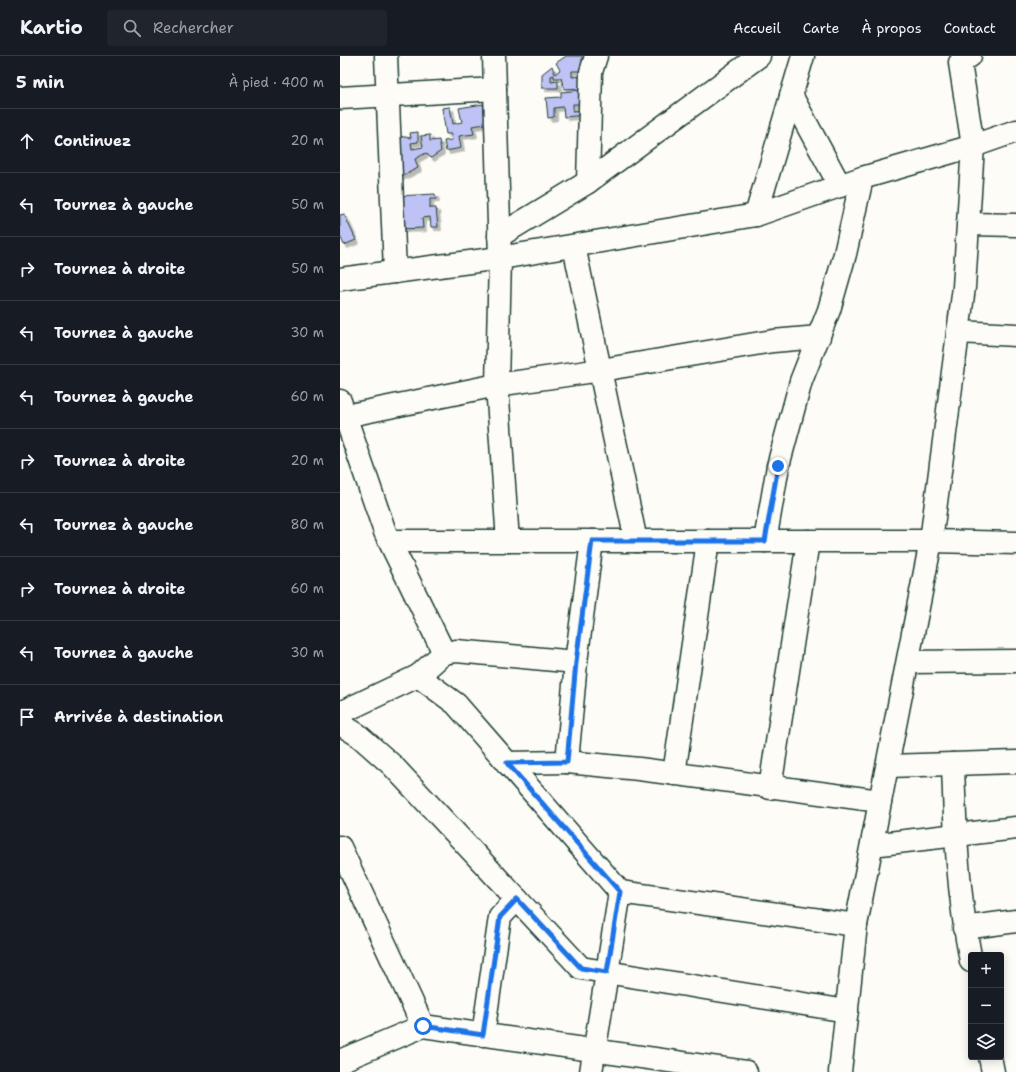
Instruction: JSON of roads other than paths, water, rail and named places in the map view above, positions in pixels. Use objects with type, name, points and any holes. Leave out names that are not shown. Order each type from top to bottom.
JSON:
[{"type":"street","points":[[386,56],[395,272]]},
{"type":"street","points":[[494,56],[500,258],[497,385],[508,541]]},
{"type":"street","points":[[588,182],[591,72],[596,56]]},
{"type":"street","points":[[499,236],[588,182],[759,56]]},
{"type":"street","points":[[756,215],[803,56]]},
{"type":"street","points":[[840,1072],[856,925],[932,541],[964,287],[969,224],[973,146],[960,62],[970,56]]},
{"type":"street","points":[[340,98],[495,90]]},
{"type":"street","points":[[791,95],[840,186]]},
{"type":"street","points":[[340,279],[500,258],[756,215],[862,178],[973,146],[1016,131]]},
{"type":"street","points":[[765,541],[778,466],[801,381],[829,310],[845,254],[862,178]]},
{"type":"street","points":[[969,224],[1016,225]]},
{"type":"street","points":[[574,246],[636,541]]},
{"type":"street","points":[[958,332],[1016,335]]},
{"type":"street","points":[[444,652],[391,541],[385,532],[342,411],[773,341],[819,337]]},
{"type":"street","points":[[391,541],[932,541],[1016,543]]},
{"type":"street","points":[[567,762],[576,662],[592,541]]},
{"type":"street","points":[[674,774],[708,541]]},
{"type":"street","points":[[770,788],[808,541]]},
{"type":"street","points":[[340,713],[418,676],[444,652],[462,651],[576,662]]},
{"type":"street","points":[[908,662],[1016,661]]},
{"type":"street","points":[[418,676],[456,704],[620,892],[856,925]]},
{"type":"street","points":[[340,724],[358,735],[392,765],[581,968],[847,1011]]},
{"type":"street","points":[[507,763],[567,762],[674,774],[770,788],[880,801]]},
{"type":"street","points":[[888,766],[1016,762]]},
{"type":"street","points":[[953,764],[955,835],[964,928],[969,952]]},
{"type":"street","points":[[872,845],[1016,828]]},
{"type":"street","points":[[340,847],[423,1026]]},
{"type":"street","points":[[591,1072],[620,892]]},
{"type":"street","points":[[483,1035],[500,917],[517,899]]},
{"type":"street","points":[[964,928],[1016,921]]},
{"type":"street","points":[[340,1061],[423,1026],[746,1072]]},
{"type":"street","points":[[991,1060],[993,1072]]}]
